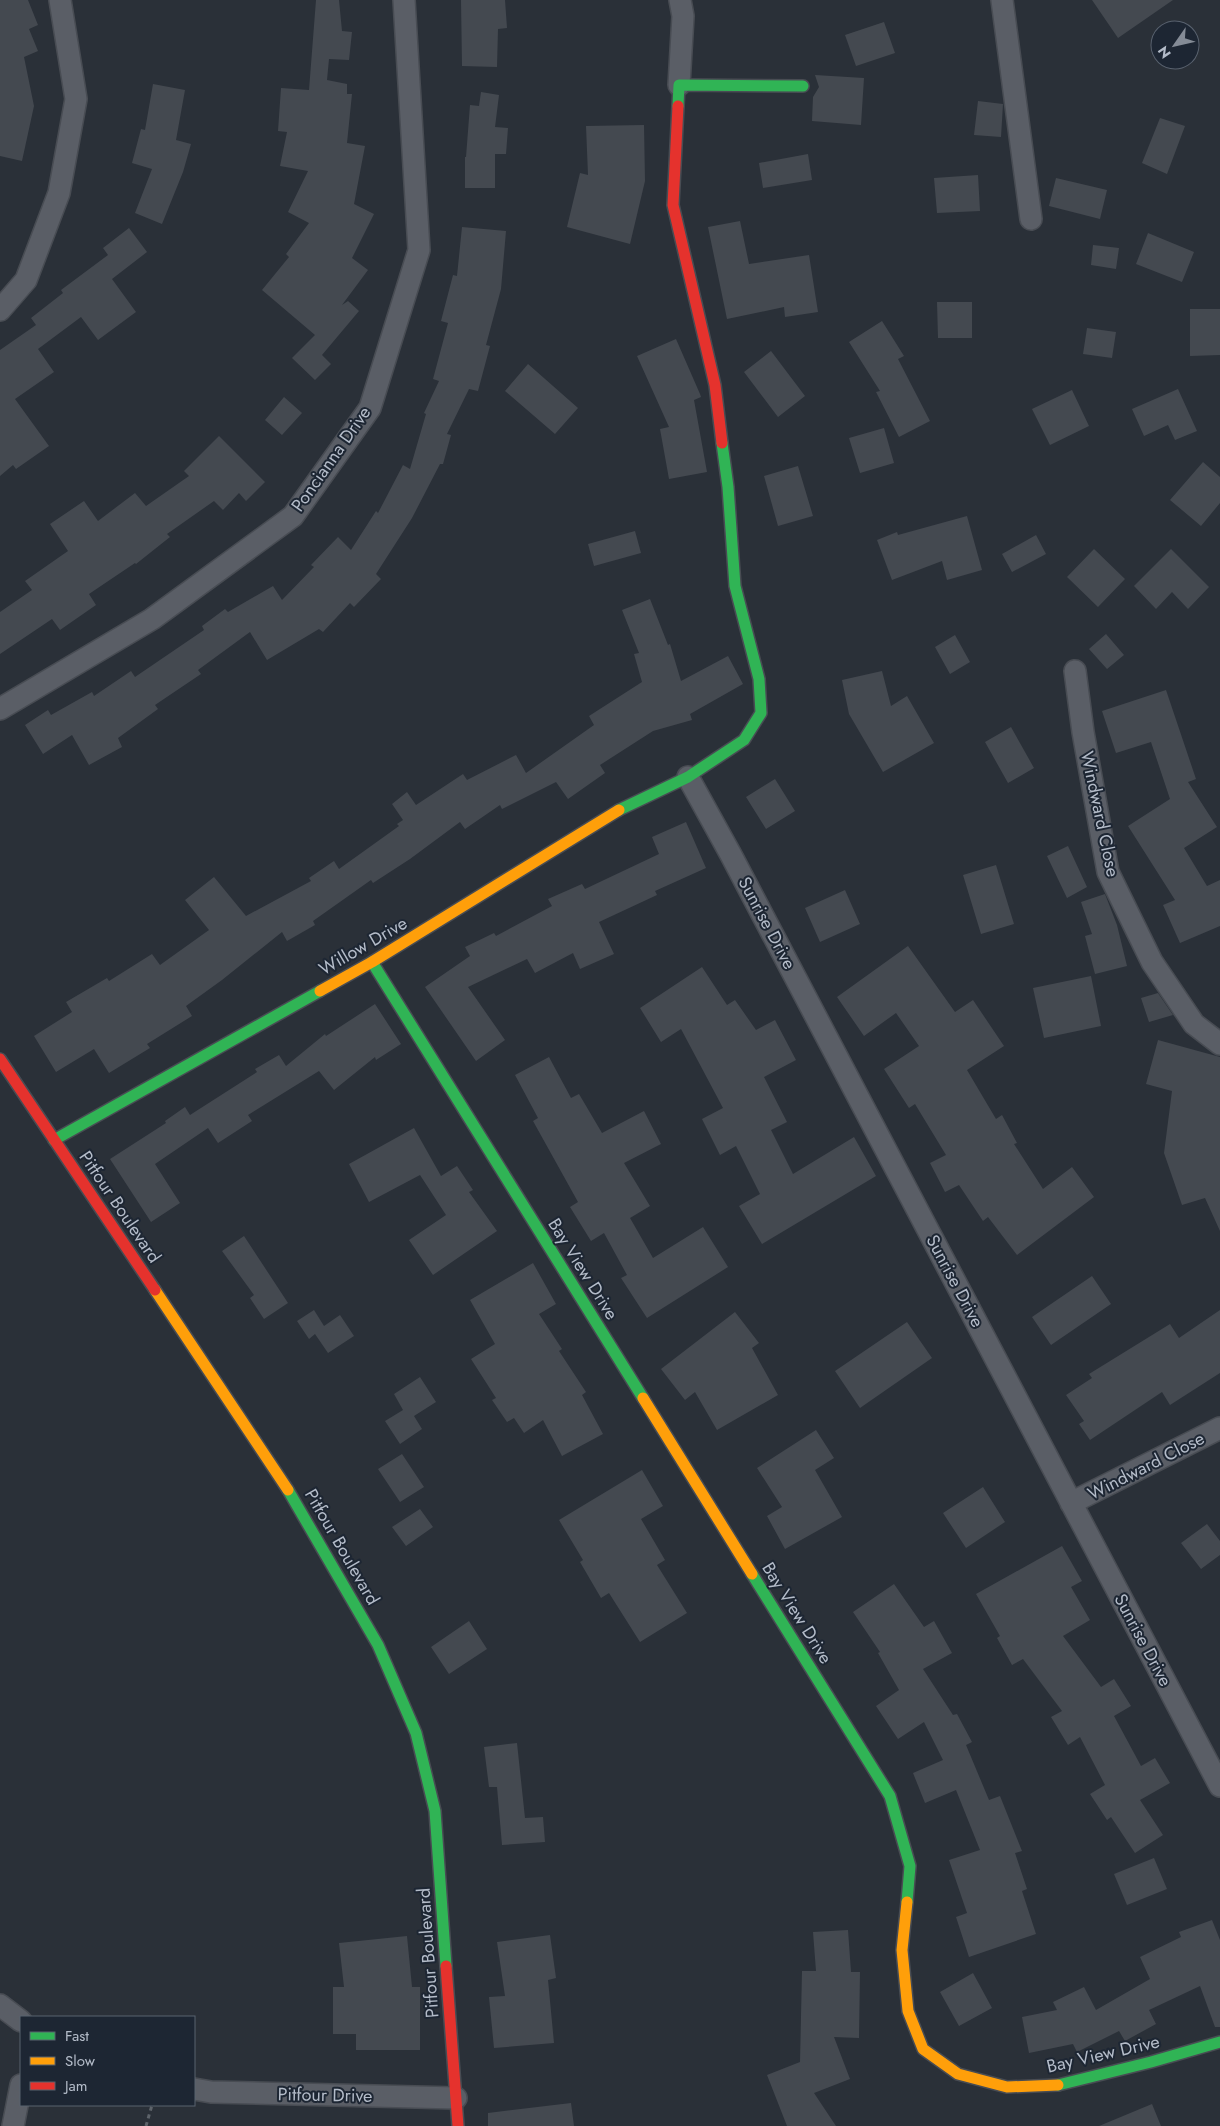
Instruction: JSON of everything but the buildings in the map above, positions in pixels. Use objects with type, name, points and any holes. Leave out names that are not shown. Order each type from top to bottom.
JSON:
[{"type":"street","points":[[0,310],[26,280],[59,193],[76,100],[60,0]]},
{"type":"street","name":"Poncianna Drive","points":[[0,709],[152,619],[293,516],[370,408],[419,250],[404,0]]},
{"type":"street","points":[[680,0],[683,16],[679,85],[803,86]]},
{"type":"street","points":[[1002,0],[1031,219]]},
{"type":"street","name":"Willow Drive","points":[[54,1140],[372,962],[629,804],[688,778],[744,740],[761,712],[759,679],[734,586],[728,487],[715,385],[673,205],[679,85]]},
{"type":"street","name":"Windward Close","points":[[1075,671],[1083,732],[1108,872],[1152,962],[1194,1024],[1220,1044]]},
{"type":"street","name":"Sunrise Drive","points":[[688,778],[731,855],[1219,1783]]},
{"type":"street","name":"Bay View Drive","points":[[372,962],[890,1796],[910,1866],[902,1950],[908,2011],[923,2049],[958,2074],[1007,2087],[1057,2086],[1220,2042]]},
{"type":"street","name":"Pitfour Boulevard","points":[[0,1059],[296,1501],[378,1645],[416,1733],[435,1811],[458,2126]]},
{"type":"street","name":"Windward Close","points":[[1071,1503],[1220,1428]]},
{"type":"street","points":[[0,2005],[20,2020]]},
{"type":"street","name":"Pitfour Drive","points":[[195,2089],[212,2092],[456,2098]]},
{"type":"street","points":[[13,2126],[20,2090]]},
{"type":"path","points":[[146,2126],[152,2106]]},
{"type":"traffic: fast","points":[[678,106],[679,85],[803,86]]},
{"type":"traffic: fast","points":[[619,810],[688,777],[744,740],[761,713],[759,679],[735,586],[728,487],[722,443]]},
{"type":"traffic: fast","points":[[372,962],[643,1398]]},
{"type":"traffic: fast","points":[[54,1140],[320,991]]},
{"type":"traffic: fast","points":[[288,1490],[378,1645],[416,1733],[435,1811],[446,1966]]},
{"type":"traffic: fast","points":[[752,1574],[890,1796],[910,1866],[907,1902]]},
{"type":"traffic: fast","points":[[1058,2085],[1151,2062],[1220,2042]]},
{"type":"traffic: slow","points":[[320,991],[372,962],[619,810]]},
{"type":"traffic: slow","points":[[155,1290],[288,1490]]},
{"type":"traffic: slow","points":[[643,1398],[752,1574]]},
{"type":"traffic: slow","points":[[907,1902],[902,1950],[908,2011],[923,2049],[958,2074],[1007,2087],[1058,2085]]},
{"type":"traffic: jam","points":[[678,106],[673,205],[715,385],[722,443]]},
{"type":"traffic: jam","points":[[0,1059],[155,1290]]},
{"type":"traffic: jam","points":[[446,1966],[458,2126]]}]
